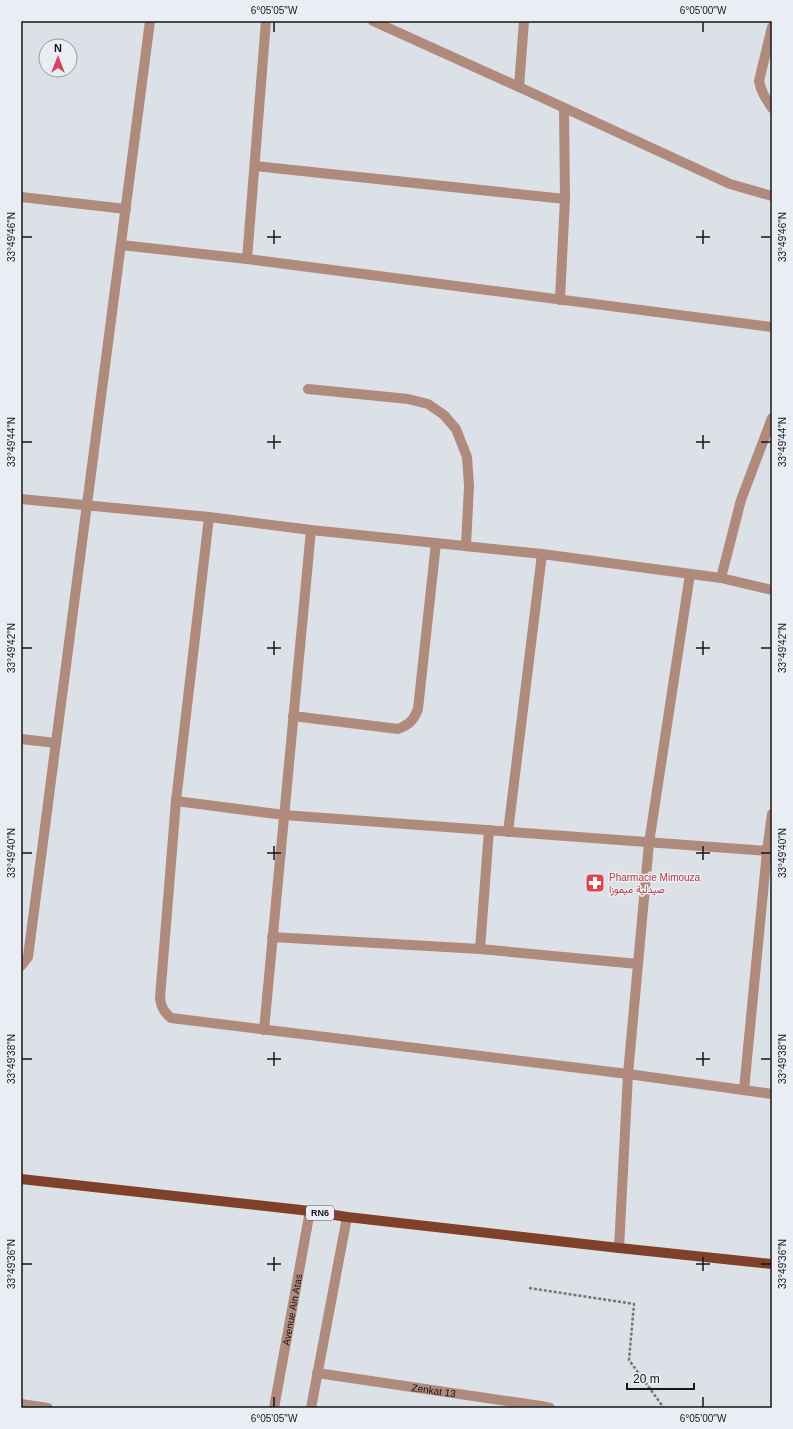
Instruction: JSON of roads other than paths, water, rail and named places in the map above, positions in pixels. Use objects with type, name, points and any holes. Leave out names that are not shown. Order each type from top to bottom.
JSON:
[{"type":"main road","name":"RN6","points":[[21,1179],[310,1211],[347,1217],[619,1248],[772,1264]]},
{"type":"street","points":[[21,966],[28,957],[150,21]]},
{"type":"street","points":[[247,259],[266,21]]},
{"type":"street","points":[[373,21],[730,184],[772,196]]},
{"type":"street","points":[[519,87],[524,21]]},
{"type":"street","points":[[772,27],[759,81],[760,89],[772,108]]},
{"type":"street","points":[[560,300],[566,199],[564,108]]},
{"type":"street","points":[[255,166],[566,199]]},
{"type":"street","points":[[21,197],[126,209]]},
{"type":"street","points":[[121,245],[247,259],[772,327]]},
{"type":"street","points":[[308,389],[408,399],[428,404],[444,415],[456,429],[467,457],[469,486],[466,546]]},
{"type":"street","points":[[721,578],[741,500],[772,418]]},
{"type":"street","points":[[21,499],[209,517],[311,530],[542,554],[721,578],[772,590]]},
{"type":"street","points":[[209,517],[176,801],[160,998],[161,1007],[171,1018],[628,1074],[772,1094]]},
{"type":"street","points":[[264,1030],[311,530]]},
{"type":"street","points":[[293,716],[398,729],[407,725],[414,719],[418,709],[436,543]]},
{"type":"street","points":[[508,832],[542,554]]},
{"type":"street","points":[[619,1248],[628,1074],[649,843],[690,574]]},
{"type":"street","points":[[21,739],[56,743]]},
{"type":"street","points":[[176,801],[284,815],[767,851]]},
{"type":"street","points":[[744,1090],[767,851],[772,814]]},
{"type":"street","points":[[480,949],[489,830]]},
{"type":"street","points":[[272,937],[480,949],[638,964]]},
{"type":"street","name":"Avenue Ain Atas","points":[[274,1408],[310,1211]]},
{"type":"street","points":[[311,1408],[347,1217]]},
{"type":"street","name":"Zenkat 13","points":[[317,1373],[550,1408]]},
{"type":"street","points":[[21,1404],[48,1408]]},
{"type":"place","name":"Pharmacie Mimouza صيدلية ميموزا","points":[[595,883]]}]
